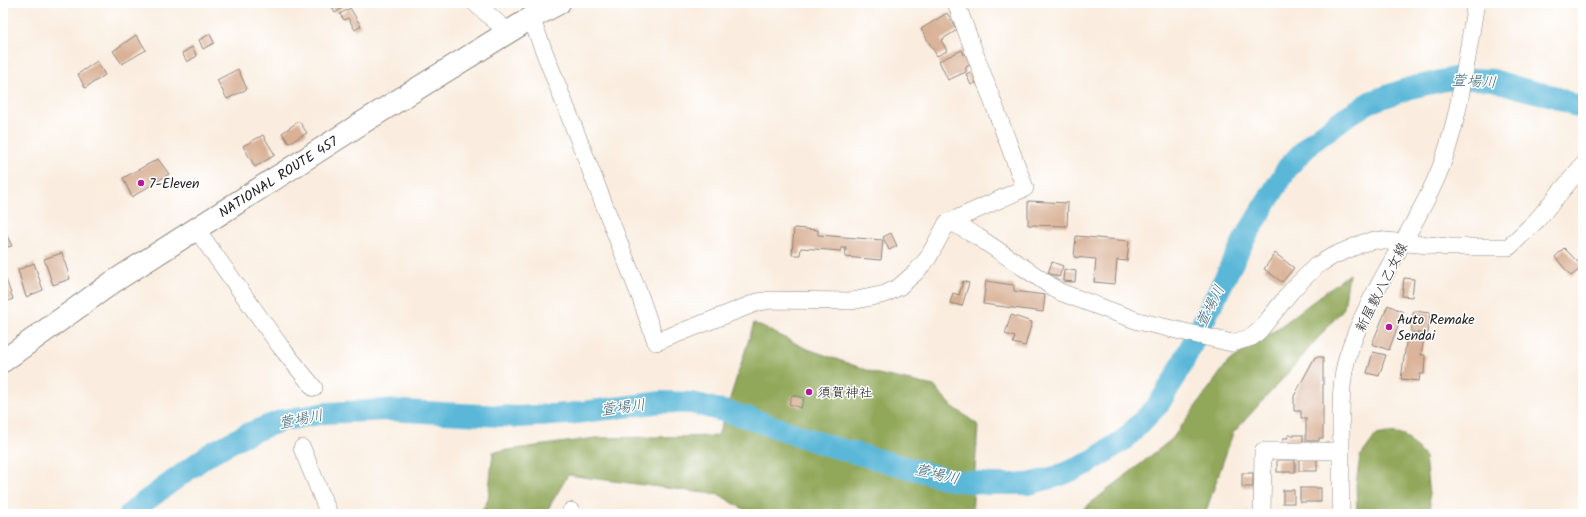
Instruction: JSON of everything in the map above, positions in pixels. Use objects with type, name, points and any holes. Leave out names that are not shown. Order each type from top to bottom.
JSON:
[{"type":"highway","name":"NATIONAL ROUTE 457","points":[[3,361],[113,282],[197,230],[365,121],[531,18],[559,3]]},
{"type":"street","points":[[475,3],[508,32]]},
{"type":"street","points":[[531,18],[640,296],[656,342],[758,302],[771,300],[852,301],[885,294],[899,287],[916,272],[928,258],[947,223],[1025,188],[956,3]]},
{"type":"street","name":"新屋敷八乙女線","points":[[1341,514],[1342,378],[1347,357],[1368,307],[1427,199],[1445,158],[1456,116],[1476,3]]},
{"type":"street","points":[[947,223],[957,225],[978,237],[1060,292],[1138,321],[1232,343],[1252,337],[1260,330],[1292,290],[1316,266],[1333,256],[1363,243],[1375,240],[1450,247],[1509,246],[1537,220],[1583,165]]},
{"type":"street","points":[[197,230],[280,346],[314,388]]},
{"type":"street","points":[[302,448],[329,514]]},
{"type":"street","points":[[1262,514],[1263,451],[1341,451]]},
{"type":"green space","points":[[1349,274],[1344,308],[1233,433],[1205,514],[1077,514],[1172,439],[1228,362],[1277,329]]},
{"type":"green space","points":[[754,323],[805,348],[878,374],[934,386],[952,406],[978,425],[972,514],[751,514],[720,495],[568,475],[545,514],[480,514],[488,500],[493,452],[596,438],[718,436]]},
{"type":"green space","points":[[1387,433],[1404,435],[1425,457],[1431,514],[1357,514],[1356,484],[1360,457],[1376,435]]},
{"type":"building","points":[[330,3],[349,3],[335,13]]},
{"type":"building","points":[[350,8],[361,26],[355,30],[348,18],[344,20],[340,14]]},
{"type":"building","points":[[947,13],[957,30],[941,40],[947,51],[937,56],[921,29]]},
{"type":"building","points":[[210,34],[214,43],[203,49],[199,40]]},
{"type":"building","points":[[136,35],[146,50],[122,64],[113,51]]},
{"type":"building","points":[[192,47],[197,56],[187,62],[182,53]]},
{"type":"building","points":[[962,50],[964,55],[971,52],[976,62],[966,67],[966,72],[948,80],[939,61]]},
{"type":"building","points":[[97,61],[105,75],[85,88],[78,74]]},
{"type":"building","points":[[238,69],[247,89],[227,99],[217,80]]},
{"type":"building","points":[[978,69],[983,79],[971,85],[966,74]]},
{"type":"building","points":[[299,121],[307,133],[289,143],[282,133]]},
{"type":"building","points":[[263,135],[275,155],[255,167],[243,146]]},
{"type":"building","points":[[158,159],[169,174],[132,197],[123,178]]},
{"type":"building","points":[[1028,201],[1068,203],[1067,226],[1028,225]]},
{"type":"building","points":[[794,228],[818,230],[818,235],[883,240],[881,260],[845,257],[846,248],[841,248],[841,251],[801,248],[800,255],[792,255]]},
{"type":"building","points":[[891,233],[897,246],[889,250],[883,237]]},
{"type":"building","points":[[6,234],[12,246],[3,248],[3,235]]},
{"type":"building","points":[[1076,236],[1129,241],[1127,261],[1117,260],[1115,284],[1094,282],[1096,259],[1074,257]]},
{"type":"building","points":[[1564,248],[1583,267],[1571,276],[1555,257]]},
{"type":"building","points":[[62,253],[70,279],[53,285],[44,259]]},
{"type":"building","points":[[1275,253],[1294,268],[1282,282],[1264,269]]},
{"type":"building","points":[[1052,262],[1063,266],[1059,277],[1048,273]]},
{"type":"building","points":[[34,263],[43,290],[26,297],[18,270]]},
{"type":"building","points":[[1064,269],[1076,271],[1075,282],[1063,281]]},
{"type":"building","points":[[4,274],[13,299],[3,303],[3,275]]},
{"type":"building","points":[[1404,278],[1414,279],[1412,297],[1402,296]]},
{"type":"building","points":[[963,281],[969,283],[962,306],[950,303],[953,293],[959,295]]},
{"type":"building","points":[[986,281],[1014,285],[1014,291],[1045,295],[1043,312],[983,304]]},
{"type":"building","points":[[1388,305],[1403,312],[1389,350],[1372,344]]},
{"type":"building","points":[[1414,311],[1430,313],[1428,334],[1411,332]]},
{"type":"building","points":[[1011,315],[1032,322],[1025,346],[1013,343],[1015,337],[1005,334]]},
{"type":"building","points":[[1407,336],[1424,339],[1421,355],[1425,355],[1424,374],[1420,374],[1419,381],[1401,379]]},
{"type":"building","points":[[1373,352],[1386,355],[1379,376],[1367,373]]},
{"type":"building","points":[[1315,357],[1323,357],[1323,438],[1319,438],[1319,441],[1306,441],[1306,418],[1301,418],[1301,411],[1294,411],[1294,396]]},
{"type":"building","points":[[792,395],[804,398],[801,408],[789,404]]},
{"type":"building","points":[[1288,435],[1303,435],[1303,446],[1283,446],[1283,438],[1288,438]]},
{"type":"building","points":[[1299,459],[1317,459],[1317,471],[1299,471]]},
{"type":"building","points":[[1277,460],[1295,460],[1295,472],[1277,472]]},
{"type":"building","points":[[1242,473],[1253,473],[1253,487],[1242,487]]},
{"type":"building","points":[[1300,488],[1321,488],[1321,502],[1300,502]]},
{"type":"building","points":[[1283,490],[1294,490],[1294,503],[1283,503]]},
{"type":"building","points":[[1229,512],[1248,512],[1248,514],[1229,514]]},
{"type":"waterway","name":"萱場川","points":[[130,514],[211,453],[247,434],[283,420],[326,413],[385,410],[520,417],[568,414],[662,402],[692,403],[746,417],[826,445],[952,480],[989,484],[1029,484],[1058,476],[1087,464],[1125,439],[1158,405],[1176,376],[1245,238],[1288,167],[1311,143],[1344,118],[1370,102],[1410,88],[1454,78],[1493,80],[1553,96],[1583,109]]},
{"type":"place","name":"7-Eleven","points":[[141,183]]},
{"type":"place","name":"Auto Remake Sendai","points":[[1389,327]]},
{"type":"place","name":"須賀神社","points":[[809,392]]}]
